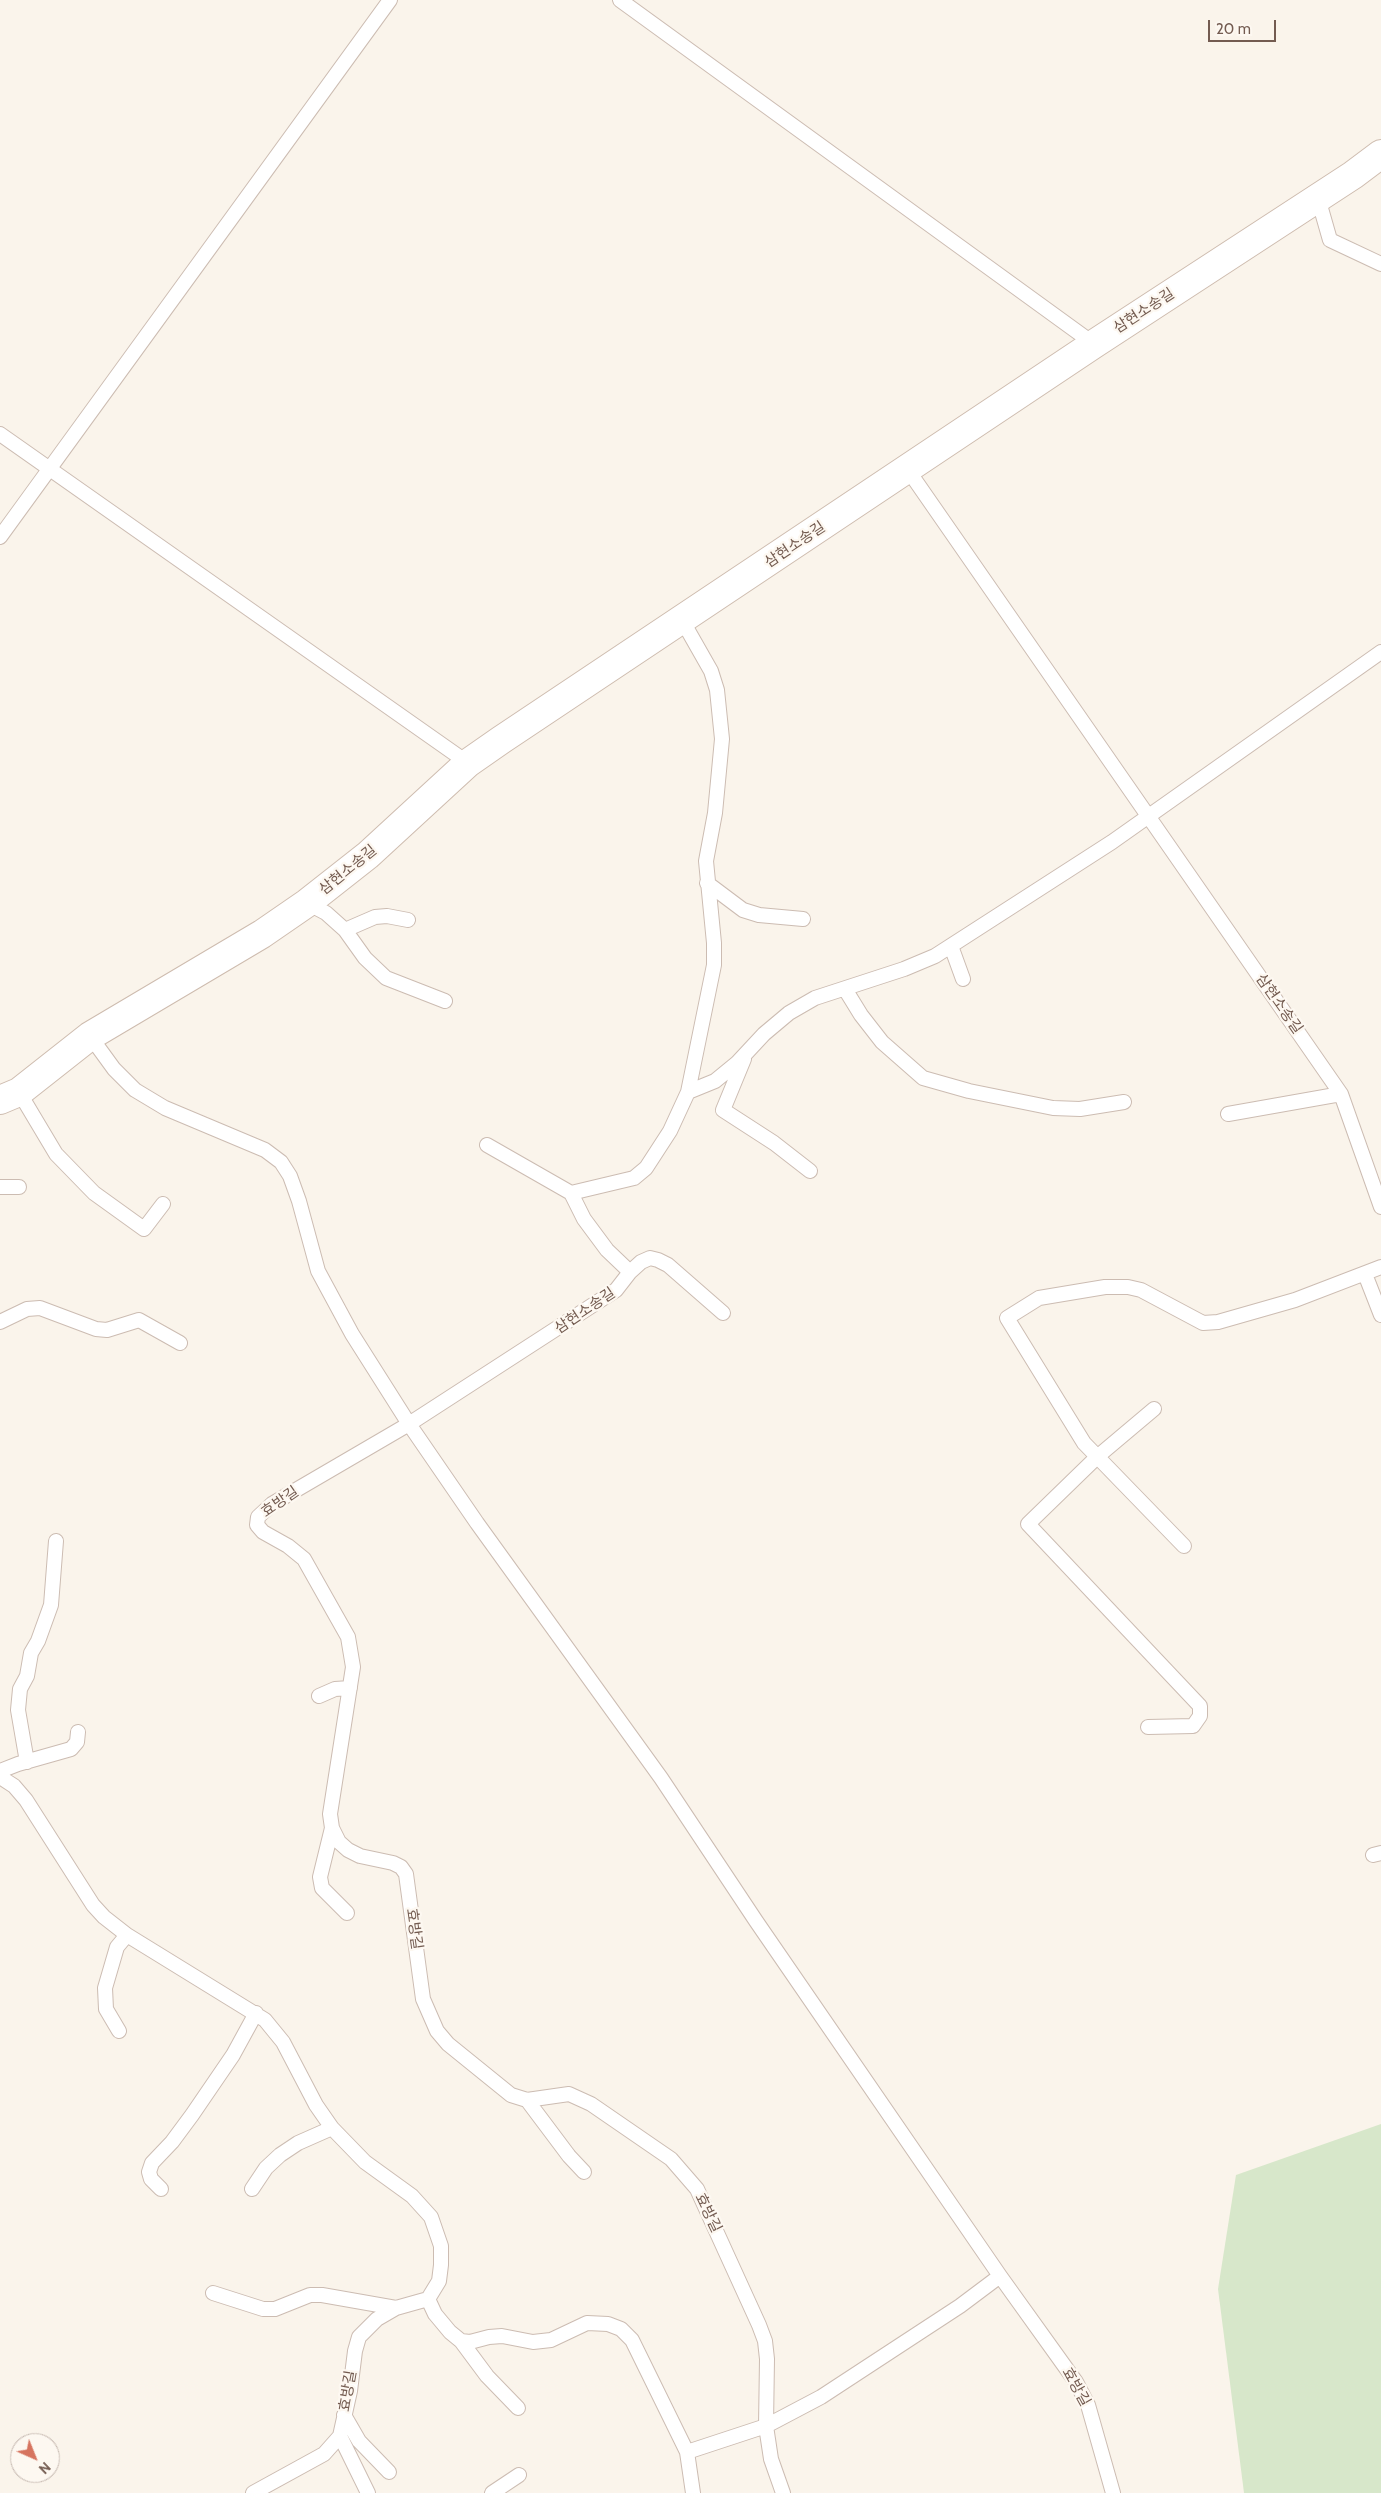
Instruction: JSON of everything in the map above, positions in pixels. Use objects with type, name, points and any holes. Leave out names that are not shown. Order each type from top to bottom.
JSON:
[{"type":"street","name":"삼현소송길","points":[[10,1096],[90,1036],[262,934],[308,903],[368,856],[468,763],[1094,344],[1318,198],[1381,154]]},
{"type":"lane","points":[[0,537],[390,0]]},
{"type":"lane","points":[[620,0],[1094,344]]},
{"type":"lane","points":[[1318,198],[1330,240],[1381,264]]},
{"type":"lane","points":[[0,434],[468,763]]},
{"type":"lane","name":"삼현소송길","points":[[908,470],[1341,1094],[1381,1207]]},
{"type":"lane","points":[[571,1193],[634,1178],[646,1168],[670,1130],[688,1092],[714,965],[714,943],[706,860],[715,813],[722,739],[721,714],[717,690],[711,671],[682,620]]},
{"type":"lane","points":[[688,1092],[715,1081],[789,1013],[815,998],[904,969],[935,956],[951,946],[1148,816],[1381,652]]},
{"type":"lane","points":[[707,884],[743,910],[759,915],[803,919]]},
{"type":"lane","points":[[308,903],[326,913],[345,930],[365,958],[386,978],[445,1001]]},
{"type":"lane","points":[[345,930],[375,917],[387,916],[408,920]]},
{"type":"lane","points":[[951,946],[963,978]]},
{"type":"lane","points":[[845,989],[861,1015],[882,1042],[923,1078],[969,1091],[1053,1108],[1080,1109],[1124,1102]]},
{"type":"lane","name":"효방길","points":[[90,1036],[114,1069],[135,1090],[166,1108],[265,1150],[281,1162],[290,1176],[296,1193],[318,1272],[352,1334],[409,1424],[477,1523],[661,1778],[756,1921],[1000,2276],[1076,2382],[1088,2405],[1113,2493]]},
{"type":"lane","points":[[747,1052],[723,1110],[774,1143],[810,1171]]},
{"type":"lane","points":[[1228,1114],[1341,1094]]},
{"type":"lane","points":[[10,1096],[56,1154],[94,1193],[144,1229],[163,1204]]},
{"type":"lane","points":[[487,1145],[571,1193],[584,1219],[607,1250],[630,1272]]},
{"type":"lane","points":[[0,1186],[19,1187]]},
{"type":"lane","name":"삼현소송길","points":[[409,1424],[598,1304],[616,1290],[630,1272],[641,1262],[650,1258],[668,1265],[723,1314]]},
{"type":"lane","points":[[1184,1546],[1084,1444],[1007,1318],[1039,1298],[1105,1287],[1128,1287],[1150,1295],[1203,1323],[1218,1322],[1295,1300],[1381,1267]]},
{"type":"lane","points":[[1365,1274],[1381,1315]]},
{"type":"lane","points":[[0,1322],[27,1309],[40,1308],[96,1330],[107,1330],[129,1321],[139,1320],[180,1343]]},
{"type":"lane","points":[[1148,1727],[1193,1726],[1200,1716],[1200,1706],[1028,1524],[1097,1457],[1154,1409]]},
{"type":"lane","name":"효방길","points":[[409,1424],[272,1504],[258,1517],[257,1525],[263,1532],[288,1546],[304,1559],[348,1637],[353,1667],[330,1814],[332,1828],[339,1842],[348,1850],[360,1856],[393,1863],[401,1867],[406,1874],[424,1999],[437,2031],[448,2044],[510,2095],[527,2100],[537,2100],[555,2094],[569,2094],[580,2098],[640,2136],[671,2159],[697,2188],[765,2341],[767,2359],[766,2426],[772,2460],[784,2493]]},
{"type":"lane","points":[[26,1762],[18,1710],[20,1689],[27,1676],[31,1652],[38,1641],[51,1605],[56,1541]]},
{"type":"lane","points":[[319,1696],[335,1689],[350,1688]]},
{"type":"lane","points":[[0,1771],[71,1749],[77,1742],[78,1732]]},
{"type":"lane","points":[[0,1777],[14,1786],[26,1800],[93,1905],[104,1917],[127,1935],[256,2013],[272,2026],[283,2042],[316,2105],[332,2128],[366,2162],[412,2196],[431,2216],[441,2246],[441,2265],[438,2281],[428,2299],[435,2314],[450,2332],[461,2341],[488,2376],[518,2408]]},
{"type":"lane","points":[[332,1828],[320,1877],[322,1888],[347,1913]]},
{"type":"lane","points":[[119,2031],[106,2009],[106,1988],[118,1947],[127,1935]]},
{"type":"lane","points":[[161,2188],[151,2179],[152,2162],[172,2142],[192,2116],[232,2055],[256,2013]]},
{"type":"lane","points":[[527,2100],[569,2156],[584,2172]]},
{"type":"lane","points":[[252,2189],[266,2168],[280,2156],[298,2143],[332,2128]]},
{"type":"lane","points":[[687,2452],[766,2426],[829,2392],[960,2306],[1000,2276]]},
{"type":"lane","points":[[213,2293],[263,2309],[275,2309],[305,2297],[322,2295],[396,2308]]},
{"type":"lane","name":"효방길","points":[[340,2436],[359,2337],[377,2319],[396,2308],[428,2299]]},
{"type":"lane","points":[[461,2341],[470,2342],[502,2336],[533,2342],[551,2340],[587,2324],[608,2324],[621,2329],[632,2340],[687,2452],[692,2493]]},
{"type":"lane","points":[[344,2415],[360,2441],[389,2472]]},
{"type":"lane","points":[[258,2492],[324,2454],[340,2436],[368,2493]]},
{"type":"lane","points":[[492,2493],[519,2475]]},
{"type":"green space","points":[[1381,2124],[1381,2493],[1244,2493],[1218,2289],[1236,2175]]}]
